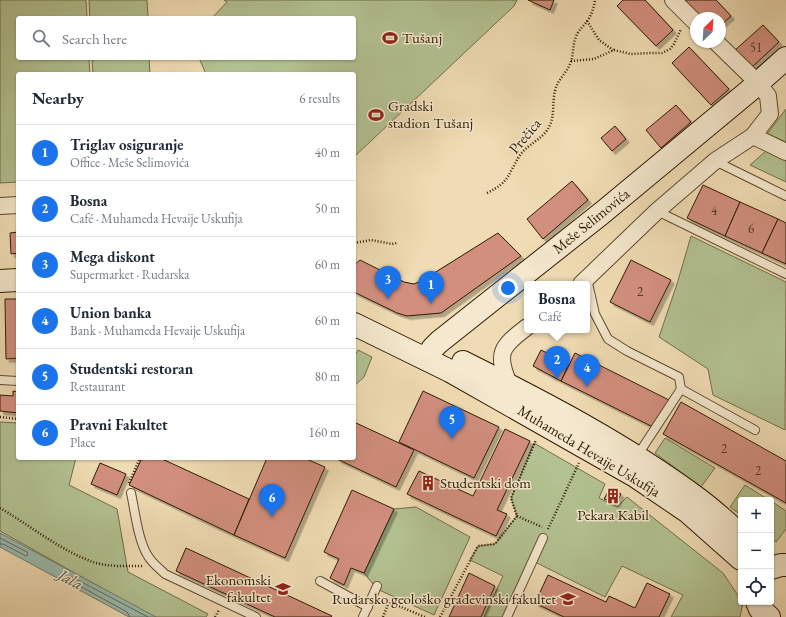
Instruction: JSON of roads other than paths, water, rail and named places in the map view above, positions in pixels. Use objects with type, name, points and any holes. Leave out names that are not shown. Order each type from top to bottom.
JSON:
[{"type":"main road","name":"Meše Selimovića","points":[[430,354],[602,213],[786,58]]},
{"type":"main road","points":[[0,269],[16,268]]},
{"type":"main road","points":[[0,281],[16,280]]},
{"type":"main road","points":[[356,310],[430,354]]},
{"type":"main road","points":[[356,325],[430,354]]},
{"type":"main road","name":"Muhameda Hevaije Uskufija","points":[[430,354],[510,386],[596,432],[644,461],[698,498],[739,533]]},
{"type":"main road","name":"Muhameda Hevaije Uskufija","points":[[430,354],[450,371],[635,476],[688,512],[738,556]]},
{"type":"street","points":[[672,0],[690,18]]},
{"type":"street","points":[[585,281],[657,210],[716,161],[753,136],[770,114],[768,96],[758,83],[722,48]]},
{"type":"street","points":[[753,136],[786,152]]},
{"type":"street","points":[[0,206],[16,205]]},
{"type":"street","points":[[510,386],[502,363],[502,354],[505,345],[524,329]]},
{"type":"lane","points":[[716,161],[786,196]]},
{"type":"lane","points":[[657,210],[786,274]]},
{"type":"lane","points":[[590,299],[595,314],[608,339],[627,351],[679,377],[681,389],[641,450]]},
{"type":"lane","points":[[0,380],[16,381]]},
{"type":"lane","points":[[681,389],[755,430]]},
{"type":"lane","points":[[130,493],[142,545],[156,566],[165,574],[256,617]]},
{"type":"lane","points":[[507,617],[543,538]]},
{"type":"lane","points":[[320,581],[368,607]]},
{"type":"lane","points":[[363,617],[377,586]]},
{"type":"water","name":"Jala","points":[[0,533],[156,617],[129,617],[0,547]]},
{"type":"place","name":"Tušanj","points":[[390,38]]},
{"type":"place","name":"Gradski stadion Tušanj","points":[[376,115]]},
{"type":"place","name":"Mega diskont","points":[[388,299]]},
{"type":"place","name":"Triglav osiguranje","points":[[431,304]]},
{"type":"place","name":"Bosna","points":[[557,379]]},
{"type":"place","name":"Union banka","points":[[587,387]]},
{"type":"place","name":"Studentski restoran","points":[[452,439]]},
{"type":"place","name":"Studentski dom","points":[[428,483]]},
{"type":"place","name":"Pekara Kabil","points":[[613,496]]},
{"type":"place","name":"Pravni Fakultet","points":[[272,517]]},
{"type":"place","name":"Ekonomski fakultet","points":[[283,589]]},
{"type":"place","name":"Rudarsko geološko građevinski fakultet","points":[[568,599]]}]
